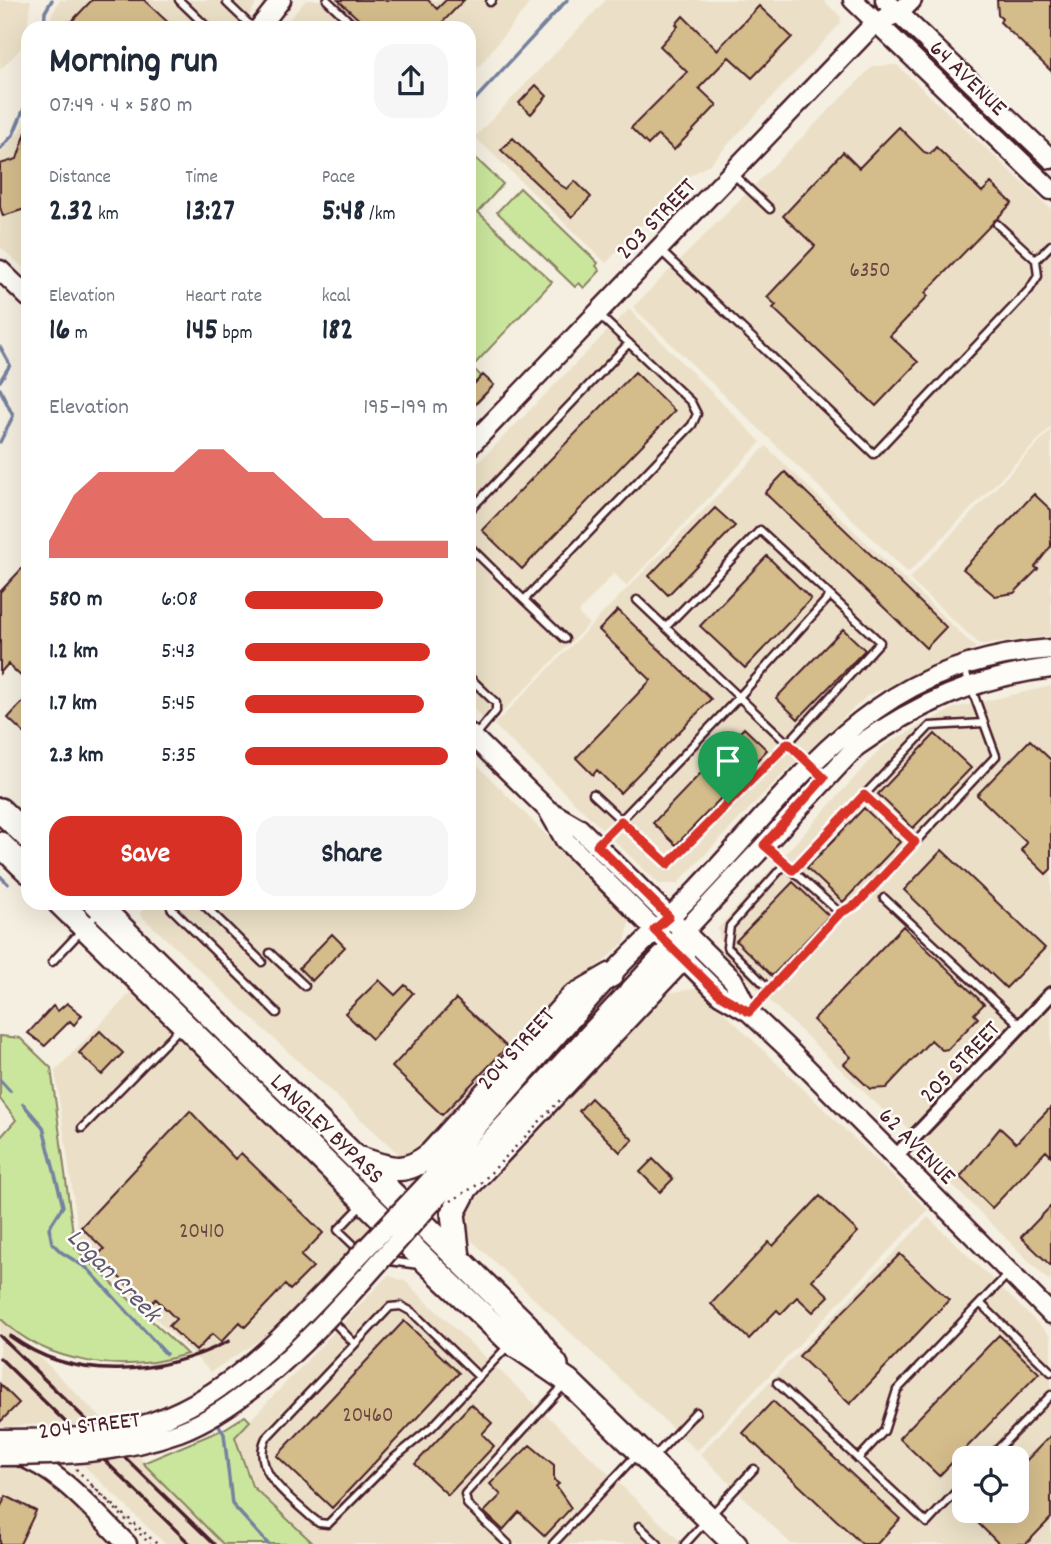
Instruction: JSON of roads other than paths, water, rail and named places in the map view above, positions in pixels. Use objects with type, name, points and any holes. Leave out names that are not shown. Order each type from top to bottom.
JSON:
[{"type":"highway","points":[[0,810],[21,830]]},
{"type":"highway","points":[[0,844],[21,864]]},
{"type":"highway","name":"LANGLEY BYPASS","points":[[67,910],[434,1269],[511,1342],[568,1381],[735,1544]]},
{"type":"highway","name":"LANGLEY BYPASS","points":[[103,910],[527,1326],[568,1381]]},
{"type":"highway","points":[[458,1258],[453,1213],[466,1188],[679,946]]},
{"type":"highway","points":[[358,1158],[387,1168],[416,1166],[431,1154],[573,998],[611,975]]},
{"type":"main road","points":[[264,21],[281,0]]},
{"type":"main road","name":"64 AVENUE","points":[[853,0],[1051,190]]},
{"type":"main road","name":"64 AVENUE","points":[[885,0],[905,6],[1051,161]]},
{"type":"main road","name":"203 STREET","points":[[876,22],[885,0]]},
{"type":"main road","name":"203 STREET","points":[[476,440],[876,22],[905,6]]},
{"type":"main road","points":[[1020,160],[1040,167],[1051,161]]},
{"type":"main road","points":[[0,270],[21,290]]},
{"type":"main road","name":"204 STREET","points":[[0,1456],[74,1455],[122,1448],[182,1431],[250,1390],[303,1343],[611,975],[669,917],[809,764],[844,731],[927,680],[964,666],[1020,652],[1051,649]]},
{"type":"main road","name":"204 STREET","points":[[0,1439],[100,1436],[166,1417],[216,1393],[287,1332],[679,946],[764,845],[824,778],[856,747],[892,722],[970,685],[1051,668]]},
{"type":"main road","name":"62 AVENUE","points":[[476,740],[548,810],[579,828],[597,845],[669,917],[679,946],[720,995],[749,1012],[896,1156],[1010,1273],[1048,1305]]},
{"type":"main road","name":"62 AVENUE","points":[[548,810],[565,839],[654,930],[733,980],[749,1012]]},
{"type":"main road","points":[[0,1450],[20,1456],[57,1478],[127,1544]]},
{"type":"street","name":"205 STREET","points":[[896,1156],[1051,994]]},
{"type":"lane","points":[[179,0],[201,21]]},
{"type":"lane","points":[[230,0],[228,3],[246,21]]},
{"type":"lane","points":[[327,0],[349,21]]},
{"type":"lane","points":[[732,172],[770,209]]},
{"type":"lane","points":[[659,249],[874,454],[1029,290],[1038,276],[1037,260],[997,224]]},
{"type":"lane","points":[[1037,260],[1051,246]]},
{"type":"lane","points":[[524,600],[692,425],[698,414],[691,402],[597,313]]},
{"type":"lane","points":[[476,505],[629,343]]},
{"type":"lane","points":[[593,793],[668,864],[788,743],[880,642],[760,530],[666,627]]},
{"type":"lane","points":[[476,553],[565,639]]},
{"type":"lane","points":[[597,845],[739,697],[830,596]]},
{"type":"lane","points":[[637,600],[824,778]]},
{"type":"lane","points":[[749,1012],[840,913],[857,904],[996,756],[964,666]]},
{"type":"lane","points":[[476,684],[496,703],[496,711],[476,730]]},
{"type":"lane","points":[[793,870],[929,726],[984,723]]},
{"type":"lane","points":[[864,795],[915,842]]},
{"type":"lane","points":[[764,845],[840,913]]},
{"type":"lane","points":[[769,989],[727,947],[730,926],[786,863]]},
{"type":"lane","points":[[884,898],[1021,1026]]},
{"type":"lane","points":[[52,962],[85,927],[96,910]]},
{"type":"lane","points":[[173,910],[276,1013]]},
{"type":"lane","points":[[209,910],[262,962]]},
{"type":"lane","points":[[270,953],[305,986]]},
{"type":"lane","points":[[82,1128],[184,1024]]},
{"type":"lane","points":[[365,1201],[338,1230],[367,1258],[402,1261],[434,1269]]},
{"type":"lane","points":[[354,1343],[320,1308],[367,1258]]},
{"type":"lane","points":[[859,1459],[884,1431],[897,1390],[1010,1273]]},
{"type":"lane","points":[[981,1304],[1051,1372]]},
{"type":"lane","points":[[479,1377],[412,1312],[401,1306],[384,1311],[263,1445],[265,1469],[269,1477],[319,1523],[328,1524],[479,1377],[511,1342]]},
{"type":"lane","points":[[508,1544],[467,1504],[465,1494],[568,1381]]},
{"type":"lane","points":[[777,1383],[927,1524],[952,1496]]},
{"type":"lane","points":[[1001,1446],[1051,1395]]},
{"type":"lane","points":[[553,1544],[646,1455],[696,1412]]},
{"type":"lane","points":[[685,1544],[754,1469]]},
{"type":"lane","points":[[639,1526],[658,1544]]},
{"type":"waterway","points":[[44,21],[45,12],[52,0]]},
{"type":"waterway","points":[[476,98],[567,0]]},
{"type":"waterway","points":[[0,149],[13,135],[21,116]]},
{"type":"waterway","name":"Logan Creek","points":[[0,347],[10,365],[0,381]]},
{"type":"waterway","name":"Logan Creek","points":[[0,389],[13,416],[0,442]]},
{"type":"waterway","points":[[0,876],[8,884]]},
{"type":"waterway","name":"Logan Creek","points":[[0,1080],[10,1091]]},
{"type":"waterway","name":"Logan Creek","points":[[23,1104],[43,1127],[63,1206],[49,1228],[52,1243],[88,1269],[166,1354]]},
{"type":"waterway","name":"Logan Creek","points":[[216,1420],[224,1434],[232,1504],[268,1544]]},
{"type":"railway","points":[[0,1336],[214,1544]]},
{"type":"railway","points":[[10,1336],[35,1351],[62,1362],[90,1368],[118,1369],[176,1361],[229,1341]]},
{"type":"railway","points":[[0,1358],[190,1544]]}]
